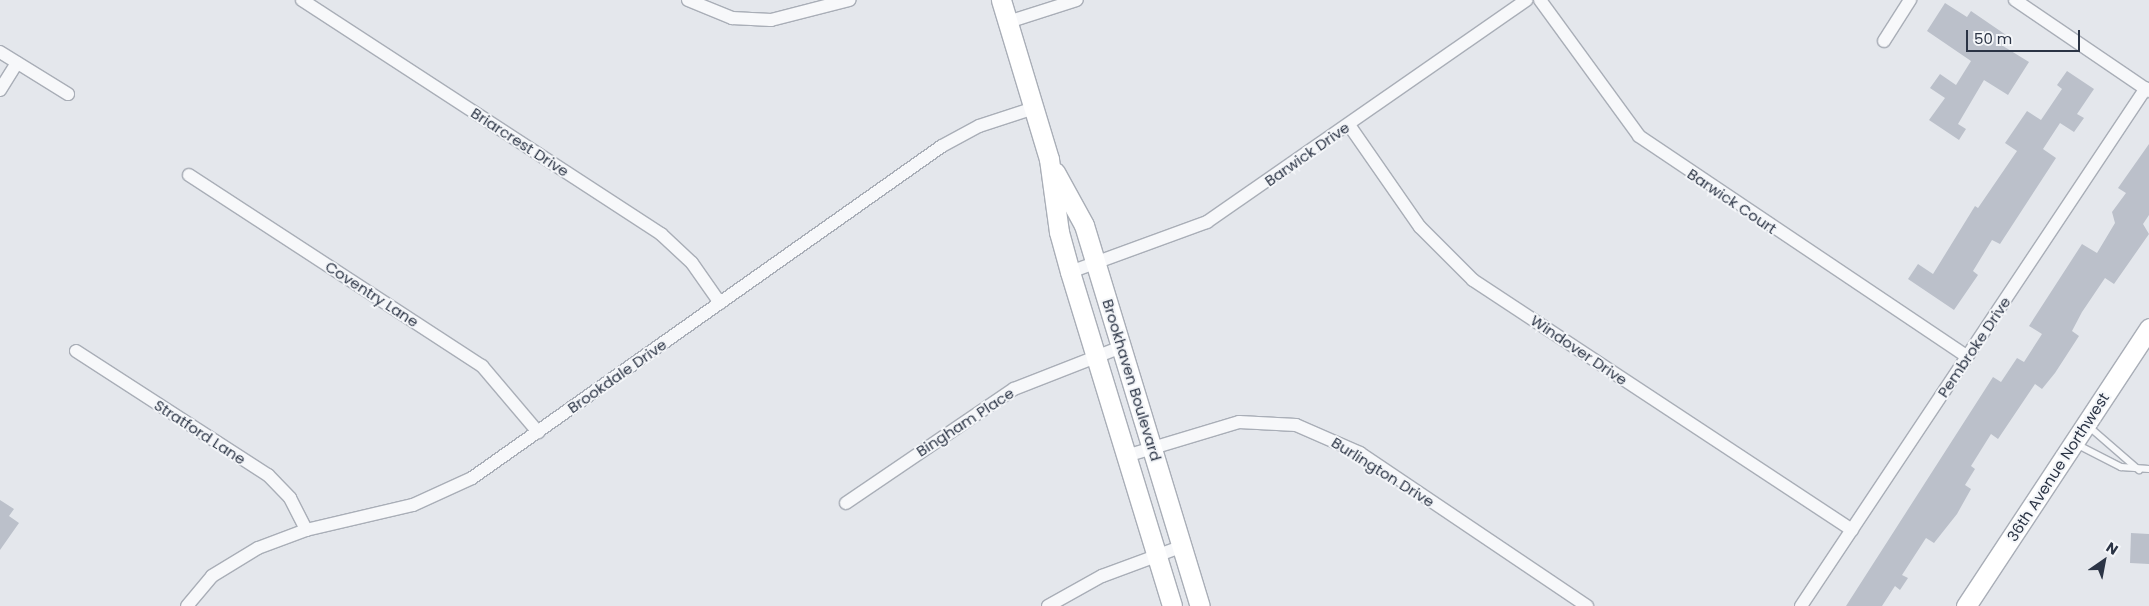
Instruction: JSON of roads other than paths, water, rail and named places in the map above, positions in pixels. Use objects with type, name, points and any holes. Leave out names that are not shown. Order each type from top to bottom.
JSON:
[{"type":"street","name":"Briarcrest Drive","points":[[302,0],[661,234],[692,263],[720,302]]},
{"type":"street","points":[[688,0],[732,18],[771,20],[848,0]]},
{"type":"street","name":"Brookhaven Boulevard","points":[[1001,0],[1049,160],[1059,232],[1070,272],[1094,356],[1172,606]]},
{"type":"street","points":[[1008,22],[1077,0]]},
{"type":"street","name":"Barwick Drive","points":[[1070,272],[1207,222],[1526,0]]},
{"type":"street","name":"Barwick Court","points":[[1540,0],[1627,123],[1645,141],[1968,356]]},
{"type":"street","points":[[1884,41],[1910,0]]},
{"type":"street","points":[[2015,0],[2148,90]]},
{"type":"street","points":[[0,52],[68,94]]},
{"type":"street","points":[[0,90],[17,63]]},
{"type":"street","name":"Pembroke Drive","points":[[1801,606],[2148,90]]},
{"type":"street","name":"Brookdale Drive","points":[[187,606],[226,566],[306,530],[433,498],[472,478],[942,146],[979,126],[1034,108]]},
{"type":"street","name":"Windover Drive","points":[[1348,125],[1420,227],[1474,280],[1852,530]]},
{"type":"street","name":"Brookhaven Boulevard","points":[[1049,160],[1084,225],[1200,606]]},
{"type":"street","name":"Coventry Lane","points":[[189,175],[482,366],[538,432]]},
{"type":"street","name":"36th Avenue Northwest","points":[[1966,606],[2149,328]]},
{"type":"street","name":"Bingham Place","points":[[846,503],[982,407],[1042,376],[1121,348]]},
{"type":"street","name":"Stratford Lane","points":[[76,351],[268,475],[290,498],[306,530]]},
{"type":"street","name":"Burlington Drive","points":[[1126,456],[1239,422],[1276,422],[1315,432],[1360,453],[1588,606]]},
{"type":"street","points":[[1048,606],[1102,576],[1156,554],[1183,546]]},
{"type":"lane","points":[[2086,425],[2139,470]]},
{"type":"lane","points":[[2075,442],[2101,459],[2139,470],[2149,469]]}]
